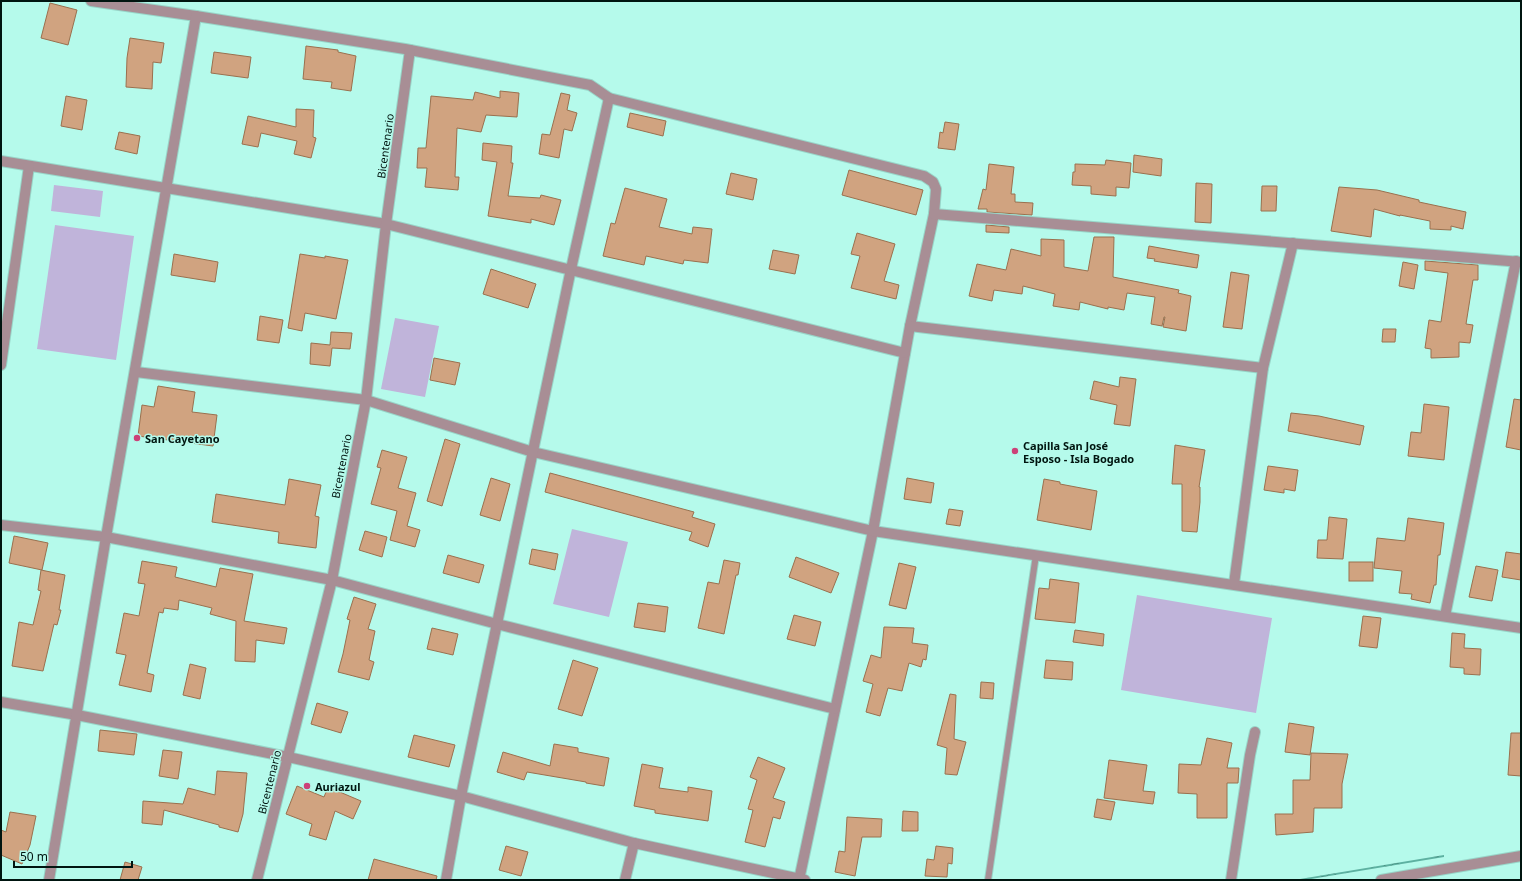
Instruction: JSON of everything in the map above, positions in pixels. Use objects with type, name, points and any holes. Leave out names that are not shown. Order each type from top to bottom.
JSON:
[{"type":"street","points":[[1,702],[77,715],[288,757],[461,796],[634,843],[801,880],[835,709],[873,531],[910,326],[934,214],[936,189],[933,182],[924,176],[609,98],[590,85],[410,50],[91,1]]},
{"type":"street","points":[[49,880],[106,537],[136,372],[196,16]]},
{"type":"street","name":"Bicentenario","points":[[257,880],[332,580],[366,400],[386,224],[410,50]]},
{"type":"street","points":[[446,880],[461,796],[571,269],[609,98]]},
{"type":"street","points":[[1,161],[386,224],[905,353]]},
{"type":"street","points":[[1,365],[2,345],[30,166]]},
{"type":"street","points":[[934,214],[1518,262],[1445,616]]},
{"type":"street","points":[[1234,584],[1263,368],[1293,243]]},
{"type":"street","points":[[910,326],[1263,368]]},
{"type":"street","points":[[136,372],[366,400],[533,452],[873,531],[1521,628]]},
{"type":"street","points":[[1,525],[106,537],[332,580],[497,624],[835,709]]},
{"type":"street","points":[[1231,880],[1250,755],[1255,732]]},
{"type":"street","points":[[625,880],[634,843]]},
{"type":"street","points":[[1381,880],[1521,856]]},
{"type":"lane","points":[[988,880],[1036,555]]},
{"type":"shaded area","points":[[54,185],[103,191],[100,217],[51,211]]},
{"type":"shaded area","points":[[55,225],[134,236],[116,360],[37,349]]},
{"type":"shaded area","points":[[395,318],[439,326],[425,397],[381,389]]},
{"type":"shaded area","points":[[572,529],[628,542],[609,617],[553,604]]},
{"type":"shaded area","points":[[1137,595],[1272,618],[1256,713],[1121,690]]},
{"type":"water","points":[[1444,855],[1444,857],[1305,880],[1294,880]]},
{"type":"building","points":[[50,3],[77,10],[68,45],[41,38]]},
{"type":"building","points":[[130,38],[164,43],[161,63],[153,62],[152,89],[126,87],[127,58]]},
{"type":"building","points":[[306,46],[338,50],[338,52],[356,56],[351,91],[331,88],[332,82],[303,79]]},
{"type":"building","points":[[214,52],[251,57],[248,78],[211,73]]},
{"type":"building","points":[[500,91],[519,93],[517,117],[486,115],[481,132],[457,128],[455,177],[459,177],[458,190],[425,187],[427,168],[417,168],[418,148],[426,148],[431,96],[473,100],[475,92],[500,98]]},
{"type":"building","points":[[561,93],[570,95],[567,110],[577,113],[572,131],[564,129],[559,158],[539,154],[542,134],[550,135]]},
{"type":"building","points":[[66,96],[87,100],[82,130],[61,126]]},
{"type":"building","points":[[296,109],[314,110],[313,137],[316,138],[311,158],[294,154],[297,141],[261,133],[258,147],[242,144],[248,116],[296,127]]},
{"type":"building","points":[[630,113],[666,121],[663,136],[627,127]]},
{"type":"building","points":[[945,122],[959,124],[955,150],[938,148],[940,132],[943,133]]},
{"type":"building","points":[[119,132],[140,136],[137,154],[115,149]]},
{"type":"building","points":[[483,143],[512,146],[511,163],[513,163],[508,196],[540,198],[541,195],[561,200],[554,225],[531,219],[531,223],[488,216],[497,162],[482,160]]},
{"type":"building","points":[[1134,155],[1162,159],[1161,176],[1133,172]]},
{"type":"building","points":[[1106,160],[1131,163],[1129,188],[1116,187],[1116,196],[1091,194],[1091,186],[1072,185],[1075,164],[1105,165]]},
{"type":"building","points":[[989,164],[1014,167],[1011,194],[1015,194],[1015,202],[1033,203],[1032,215],[987,212],[987,209],[978,209],[983,189],[986,190]]},
{"type":"building","points":[[849,170],[923,190],[916,215],[842,195]]},
{"type":"building","points":[[731,173],[757,179],[753,200],[726,194]]},
{"type":"building","points":[[1196,183],[1212,184],[1211,223],[1195,222]]},
{"type":"building","points":[[1262,186],[1277,186],[1276,211],[1261,211]]},
{"type":"building","points":[[1339,187],[1377,190],[1419,200],[1419,202],[1466,212],[1463,229],[1451,226],[1451,230],[1430,229],[1430,221],[1400,216],[1374,209],[1371,237],[1331,231]]},
{"type":"building","points":[[625,188],[667,199],[659,227],[692,234],[693,227],[712,229],[708,263],[684,260],[683,264],[646,256],[644,265],[603,256],[611,223],[615,224]]},
{"type":"building","points":[[986,225],[1009,227],[1009,233],[986,232]]},
{"type":"building","points":[[857,233],[895,244],[884,281],[899,285],[896,299],[851,288],[860,256],[851,254]]},
{"type":"building","points":[[1094,237],[1114,237],[1113,277],[1179,290],[1178,293],[1191,296],[1186,331],[1163,327],[1165,317],[1162,326],[1151,324],[1155,297],[1127,293],[1124,310],[1108,307],[1108,309],[1080,302],[1079,310],[1053,306],[1055,294],[1023,286],[1022,294],[994,290],[992,301],[969,296],[977,264],[1006,270],[1011,249],[1041,256],[1041,239],[1064,240],[1064,267],[1088,271]]},
{"type":"building","points":[[1149,246],[1199,255],[1197,268],[1154,261],[1155,259],[1147,258]]},
{"type":"building","points":[[773,250],[799,255],[795,274],[769,269]]},
{"type":"building","points":[[174,254],[218,262],[215,282],[171,275]]},
{"type":"building","points":[[300,254],[348,260],[336,319],[305,313],[302,331],[288,328]]},
{"type":"building","points":[[1425,261],[1478,265],[1478,280],[1473,280],[1466,324],[1473,325],[1470,343],[1459,342],[1459,357],[1431,358],[1431,349],[1425,348],[1429,320],[1441,322],[1448,273],[1425,270]]},
{"type":"building","points":[[1403,262],[1418,265],[1414,289],[1399,286]]},
{"type":"building","points":[[491,269],[536,284],[528,308],[483,294]]},
{"type":"building","points":[[1231,272],[1249,275],[1242,329],[1223,327]]},
{"type":"building","points":[[260,316],[283,320],[279,343],[257,340]]},
{"type":"building","points":[[1383,329],[1396,329],[1395,342],[1382,342]]},
{"type":"building","points":[[331,332],[352,333],[350,349],[332,348],[330,366],[310,364],[311,343],[330,345]]},
{"type":"building","points":[[434,358],[460,363],[455,385],[430,380]]},
{"type":"building","points":[[1120,377],[1136,379],[1130,426],[1114,424],[1117,405],[1090,399],[1094,381],[1119,387]]},
{"type":"building","points":[[158,386],[195,392],[192,412],[217,415],[213,446],[138,436],[142,405],[154,407]]},
{"type":"building","points":[[1514,399],[1521,400],[1521,450],[1506,447]]},
{"type":"building","points":[[1424,404],[1449,407],[1444,460],[1408,456],[1411,432],[1421,433]]},
{"type":"building","points":[[1291,413],[1319,416],[1364,426],[1360,445],[1288,431]]},
{"type":"building","points":[[445,439],[460,444],[442,506],[427,501]]},
{"type":"building","points":[[1175,445],[1205,450],[1199,487],[1200,502],[1197,532],[1182,531],[1182,484],[1172,484]]},
{"type":"building","points":[[382,450],[407,457],[398,488],[416,493],[407,526],[420,530],[415,547],[390,540],[397,511],[371,504],[381,468],[377,467]]},
{"type":"building","points":[[1268,466],[1298,470],[1295,491],[1284,489],[1284,493],[1264,490]]},
{"type":"building","points":[[550,473],[694,512],[692,517],[715,524],[708,547],[689,540],[692,532],[545,492]]},
{"type":"building","points":[[491,478],[510,484],[500,521],[480,515]]},
{"type":"building","points":[[907,478],[934,483],[931,503],[904,499]]},
{"type":"building","points":[[289,479],[321,485],[315,516],[319,517],[316,548],[278,543],[279,532],[212,522],[216,494],[285,505]]},
{"type":"building","points":[[1044,479],[1060,482],[1060,484],[1097,491],[1091,530],[1037,520]]},
{"type":"building","points":[[949,509],[963,511],[960,526],[946,524]]},
{"type":"building","points":[[1329,517],[1347,519],[1343,559],[1317,558],[1318,540],[1327,540]]},
{"type":"building","points":[[1408,518],[1444,523],[1440,555],[1438,555],[1436,585],[1434,585],[1430,603],[1411,599],[1412,594],[1399,593],[1402,571],[1374,568],[1377,538],[1405,541]]},
{"type":"building","points":[[365,531],[387,537],[382,557],[359,550]]},
{"type":"building","points":[[14,536],[48,543],[42,570],[9,563]]},
{"type":"building","points":[[532,549],[558,554],[555,570],[529,564]]},
{"type":"building","points":[[1506,552],[1521,554],[1521,580],[1502,577]]},
{"type":"building","points":[[448,555],[484,565],[479,583],[443,573]]},
{"type":"building","points":[[796,557],[839,573],[831,593],[789,577]]},
{"type":"building","points":[[724,560],[740,563],[738,575],[736,575],[724,634],[698,628],[708,582],[719,584]]},
{"type":"building","points":[[142,561],[177,567],[175,577],[216,587],[220,568],[253,574],[244,621],[287,628],[284,644],[256,640],[255,662],[235,661],[236,621],[210,614],[212,608],[179,600],[178,610],[164,608],[163,613],[159,612],[147,673],[154,675],[151,692],[119,685],[126,655],[116,653],[124,613],[139,616],[145,584],[138,583]]},
{"type":"building","points":[[1349,562],[1373,562],[1373,581],[1349,581]]},
{"type":"building","points":[[899,563],[916,567],[906,609],[889,605]]},
{"type":"building","points":[[1476,566],[1498,570],[1492,601],[1469,597]]},
{"type":"building","points":[[41,570],[65,575],[59,610],[61,610],[57,625],[54,624],[43,671],[12,666],[19,622],[33,625],[41,591],[38,590]]},
{"type":"building","points":[[1050,579],[1079,583],[1075,623],[1035,619],[1039,588],[1049,589]]},
{"type":"building","points":[[354,597],[376,604],[368,629],[375,631],[369,660],[374,662],[369,680],[338,672],[350,620],[347,619]]},
{"type":"building","points":[[638,603],[668,607],[665,632],[634,627]]},
{"type":"building","points":[[794,615],[821,622],[815,646],[787,639]]},
{"type":"building","points":[[1363,616],[1381,618],[1377,648],[1359,646]]},
{"type":"building","points":[[884,627],[914,628],[912,643],[928,645],[926,660],[923,659],[921,667],[909,663],[902,691],[888,688],[880,716],[866,712],[873,684],[863,681],[871,655],[881,658]]},
{"type":"building","points":[[432,628],[458,634],[453,655],[427,649]]},
{"type":"building","points":[[1075,630],[1104,634],[1103,646],[1073,642]]},
{"type":"building","points":[[1452,633],[1465,634],[1464,648],[1481,649],[1480,675],[1464,674],[1464,668],[1450,667]]},
{"type":"building","points":[[573,660],[598,668],[582,716],[558,709]]},
{"type":"building","points":[[1046,660],[1073,662],[1072,680],[1044,678]]},
{"type":"building","points":[[190,664],[206,668],[200,699],[183,695]]},
{"type":"building","points":[[981,682],[994,683],[993,699],[980,698]]},
{"type":"building","points":[[950,694],[956,695],[954,739],[966,742],[957,775],[945,774],[947,748],[937,745]]},
{"type":"building","points":[[317,703],[348,712],[341,733],[311,724]]},
{"type":"building","points":[[1289,723],[1314,727],[1310,755],[1285,752]]},
{"type":"building","points":[[100,730],[137,734],[134,755],[98,751]]},
{"type":"building","points":[[1511,733],[1521,733],[1521,776],[1508,775]]},
{"type":"building","points":[[414,735],[455,745],[449,767],[408,757]]},
{"type":"building","points":[[1207,738],[1232,743],[1227,768],[1239,768],[1238,783],[1227,783],[1227,818],[1197,818],[1197,794],[1178,793],[1179,764],[1201,765]]},
{"type":"building","points":[[554,744],[578,748],[578,752],[609,758],[604,786],[527,772],[524,780],[497,772],[503,752],[550,766]]},
{"type":"building","points":[[163,750],[182,752],[178,779],[159,776]]},
{"type":"building","points":[[1311,753],[1348,754],[1342,784],[1342,808],[1314,808],[1313,832],[1276,835],[1275,814],[1293,814],[1293,780],[1310,780]]},
{"type":"building","points":[[758,757],[785,768],[773,798],[785,802],[780,819],[773,817],[765,847],[745,842],[753,810],[748,809],[757,780],[750,777]]},
{"type":"building","points":[[1109,760],[1147,765],[1143,791],[1155,792],[1153,804],[1104,798]]},
{"type":"building","points":[[642,764],[663,768],[659,788],[688,792],[688,787],[712,791],[708,821],[655,813],[655,810],[634,806]]},
{"type":"building","points":[[217,771],[247,773],[243,814],[238,832],[219,827],[219,825],[164,810],[162,825],[142,823],[143,801],[183,804],[188,788],[215,795]]},
{"type":"building","points":[[297,786],[324,797],[328,787],[361,801],[353,819],[335,811],[326,840],[309,835],[312,824],[286,814]]},
{"type":"building","points":[[1097,799],[1115,802],[1111,820],[1094,817]]},
{"type":"building","points":[[903,811],[918,812],[918,831],[902,831]]},
{"type":"building","points":[[10,812],[36,816],[30,845],[22,864],[1,855],[1,830],[6,832]]},
{"type":"building","points":[[847,817],[882,819],[881,837],[862,837],[855,876],[835,872],[839,851],[845,852]]},
{"type":"building","points":[[506,846],[528,852],[521,876],[499,870]]},
{"type":"building","points":[[936,846],[953,848],[952,864],[948,863],[947,877],[925,876],[927,859],[934,860]]},
{"type":"building","points":[[374,859],[437,876],[436,880],[368,880]]},
{"type":"building","points":[[125,862],[142,867],[138,880],[120,880]]},
{"type":"place","name":"San Cayetano","points":[[137,438]]},
{"type":"place","name":"Capilla San José Esposo - Isla Bogado","points":[[1015,451]]},
{"type":"place","name":"Auriazul","points":[[307,786]]}]
